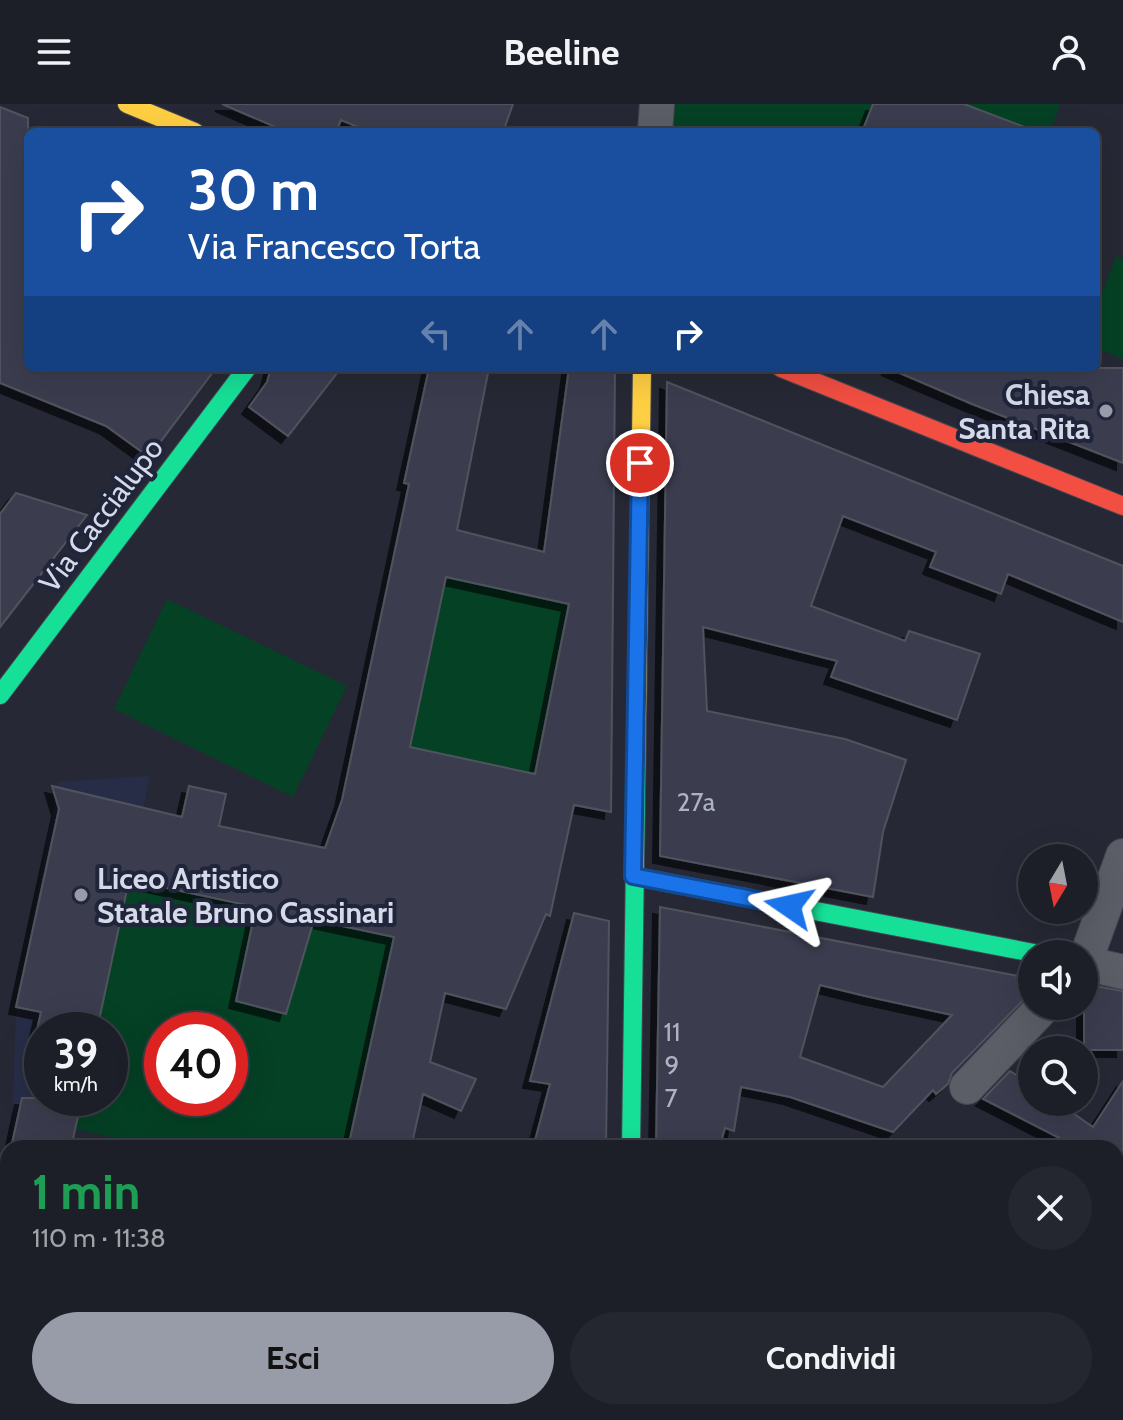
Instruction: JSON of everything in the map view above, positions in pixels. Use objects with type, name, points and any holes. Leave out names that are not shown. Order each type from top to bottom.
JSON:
[{"type":"street","points":[[129,104],[186,128]]},
{"type":"street","points":[[655,128],[657,104]]},
{"type":"street","name":"Via Caccialupo","points":[[0,695],[244,372]]},
{"type":"street","points":[[631,1140],[642,372]]},
{"type":"street","points":[[791,372],[1123,506]]},
{"type":"street","points":[[1092,940],[1123,856]]},
{"type":"street","points":[[633,876],[1018,950]]},
{"type":"street","points":[[1098,966],[1123,972]]},
{"type":"street","points":[[967,1087],[1031,1020]]},
{"type":"shaded area","name":"Liceo Artistico Statale Bruno Cassinari","points":[[150,776],[100,1012],[24,1012],[24,1116],[78,1116],[75,1129],[12,1140],[16,1007],[58,782]]},
{"type":"green space","points":[[674,104],[1060,104],[1051,128],[671,128]]},
{"type":"green space","points":[[1116,256],[1123,259],[1123,359],[1100,350],[1100,299]]},
{"type":"green space","points":[[446,577],[569,604],[535,774],[410,747]]},
{"type":"green space","points":[[167,599],[347,686],[293,797],[114,709]]},
{"type":"green space","points":[[129,880],[394,937],[350,1140],[125,1140],[75,1129],[78,1116],[128,1116],[128,1012],[101,1012]]},
{"type":"building","points":[[222,104],[513,104],[504,128],[360,128],[341,120],[338,128],[278,128]]},
{"type":"building","points":[[873,104],[964,104],[1027,128],[864,128]]},
{"type":"building","points":[[0,107],[28,118],[28,128],[24,128],[24,372],[213,372],[149,457],[106,426],[0,383]]},
{"type":"building","points":[[1100,368],[1123,368],[1123,463],[897,372],[1100,372]]},
{"type":"building","points":[[270,372],[338,372],[288,436],[249,407],[267,382]]},
{"type":"building","points":[[428,372],[488,372],[457,530],[544,552],[568,372],[615,372],[611,812],[574,805],[550,916],[546,914],[506,1009],[445,993],[430,1062],[476,1079],[461,1111],[423,1094],[413,1140],[350,1140],[394,937],[314,920],[286,1014],[236,1001],[256,907],[129,880],[101,1012],[41,1012],[16,1007],[59,809],[52,786],[182,817],[189,786],[226,794],[219,826],[325,848],[342,800],[409,484],[404,483]],"holes":[[[446,577],[569,604],[535,774],[410,747]]]},
{"type":"building","points":[[667,382],[1123,566],[1123,622],[1008,574],[1001,594],[930,567],[936,552],[843,516],[811,606],[905,641],[909,631],[980,654],[957,720],[831,677],[837,661],[703,627],[707,711],[845,739],[906,760],[883,832],[873,897],[660,856]]},
{"type":"building","points":[[16,493],[87,515],[0,627],[0,514]]},
{"type":"building","points":[[660,907],[1018,976],[1018,1005],[952,1073],[948,1084],[936,1094],[933,1090],[893,1132],[790,1097],[741,1087],[734,1131],[725,1128],[721,1140],[656,1140]],"holes":[[[820,985],[952,1015],[883,1087],[800,1057]]]},
{"type":"building","points":[[574,913],[609,921],[606,1140],[535,1140],[550,1084],[530,1081]]},
{"type":"building","points":[[1098,987],[1123,991],[1123,1050],[1098,1050],[1098,1036],[1084,1036],[1084,1020],[1098,1020]]},
{"type":"building","points":[[1010,1071],[1018,1076],[1018,1116],[1077,1116],[1093,1127],[1123,1081],[1123,1140],[1063,1140],[983,1099]]},
{"type":"building","points":[[22,1098],[24,1116],[78,1116],[73,1140],[13,1140]]},
{"type":"traffic: fast","points":[[0,695],[244,372]]},
{"type":"traffic: fast","points":[[631,1140],[637,718]]},
{"type":"traffic: fast","points":[[633,876],[1018,950]]},
{"type":"traffic: slow","points":[[127,104],[185,128]]},
{"type":"traffic: slow","points":[[637,718],[642,372]]},
{"type":"traffic: jam","points":[[791,372],[1123,506]]},
{"type":"place","name":"Chiesa Santa Rita","points":[[1106,411]]},
{"type":"place","name":"Liceo Artistico Statale Bruno Cassinari","points":[[81,895]]},
{"type":"route","points":[[640,463],[633,876],[789,906]]}]
